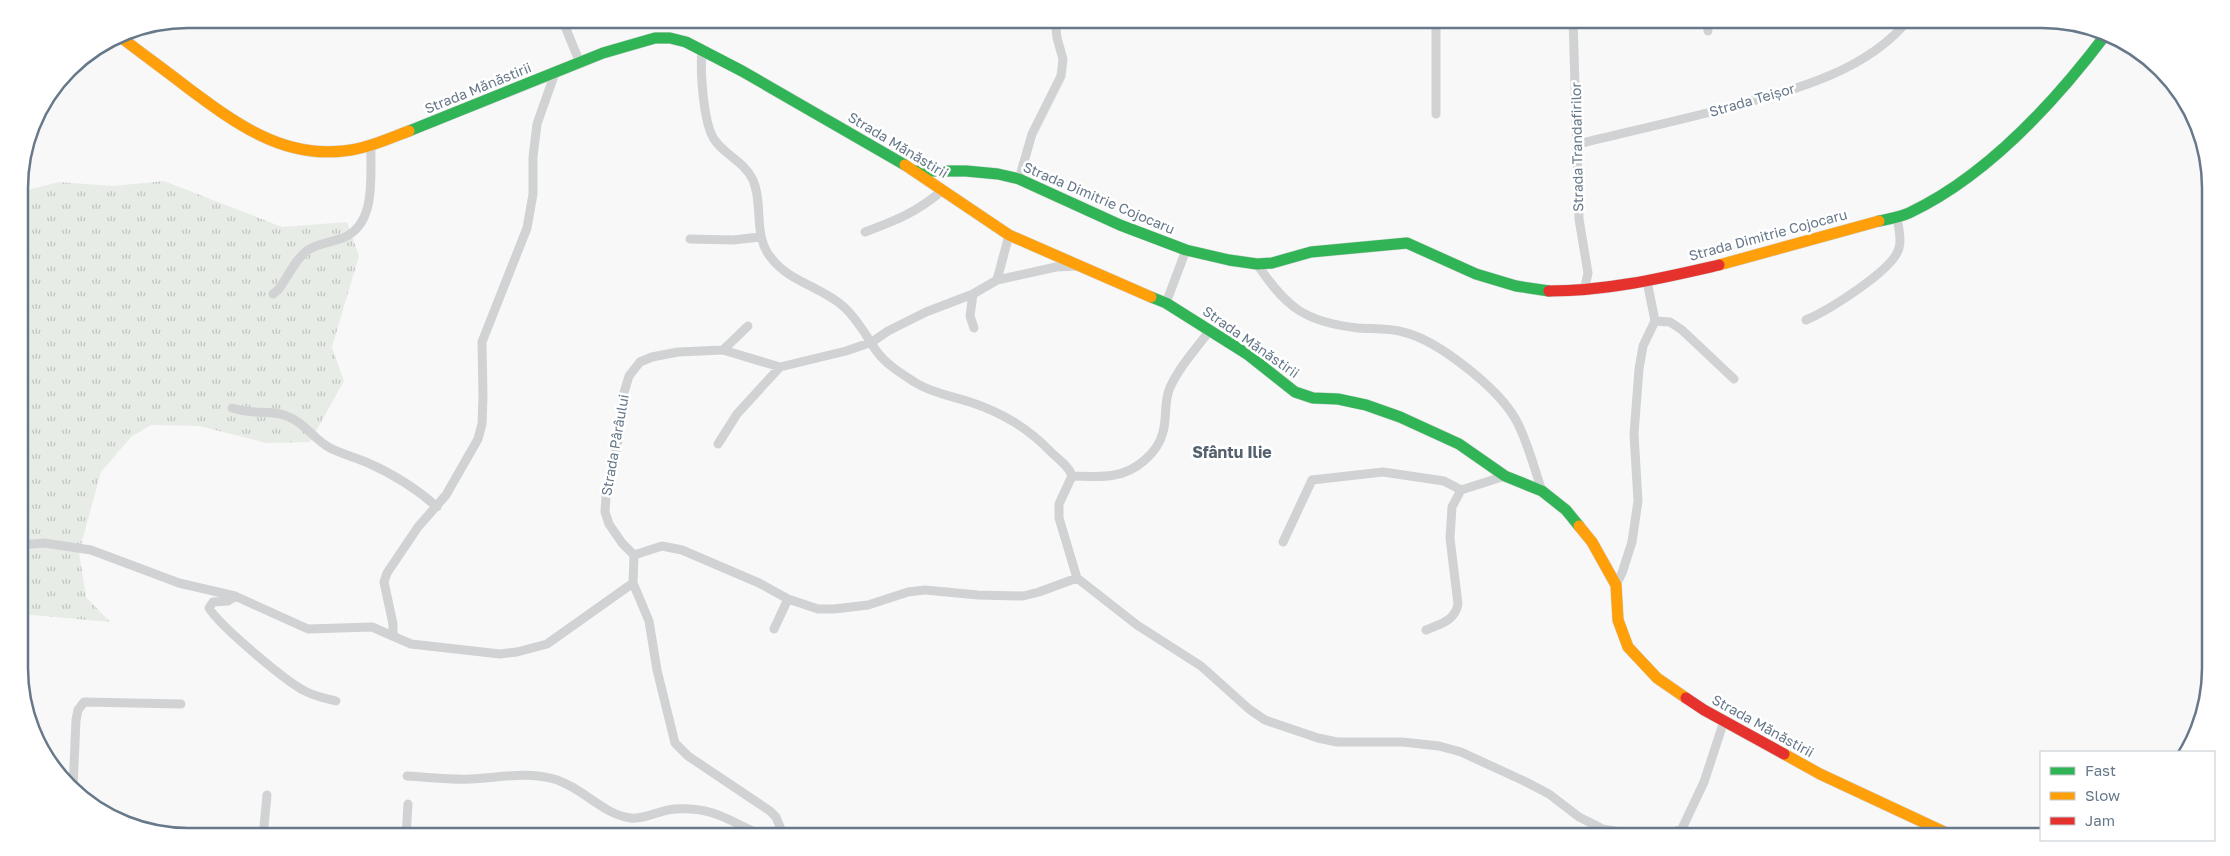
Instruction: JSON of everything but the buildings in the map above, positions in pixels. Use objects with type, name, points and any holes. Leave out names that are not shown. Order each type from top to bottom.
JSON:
[{"type":"street","points":[[566,28],[580,63]]},
{"type":"street","points":[[1019,179],[1032,134],[1062,76],[1063,59],[1056,28]]},
{"type":"street","points":[[1436,28],[1436,114]]},
{"type":"street","name":"Strada Trandafirilor","points":[[1573,28],[1579,219],[1588,273],[1584,291]]},
{"type":"street","name":"Strada Teișor","points":[[1578,144],[1698,116],[1783,93],[1819,80],[1868,54],[1891,38],[1900,28]]},
{"type":"street","name":"Strada Mănăstirii","points":[[125,40],[222,114],[261,137],[293,150],[335,154],[371,146],[603,54],[655,38],[670,38],[686,42],[702,49],[916,171],[1008,235],[1166,303],[1247,354],[1295,392],[1313,398],[1338,399],[1366,405],[1400,417],[1458,444],[1505,476],[1542,491],[1566,510],[1586,533],[1616,585],[1618,620],[1628,647],[1657,678],[1688,701],[1724,722],[1844,787],[1935,828]]},
{"type":"street","name":"Strada Dimitrie Cojocaru","points":[[916,171],[966,171],[998,174],[1019,179],[1089,212],[1186,250],[1214,257],[1257,264],[1272,263],[1311,252],[1407,243],[1476,274],[1516,286],[1544,291],[1584,291],[1648,281],[1723,264],[1897,217],[1930,203],[1953,188],[1996,152],[2060,90],[2102,39]]},
{"type":"street","points":[[702,49],[701,73],[708,125],[714,139],[743,166],[752,178],[756,190],[760,237],[771,259],[780,267],[826,293],[844,308],[885,360],[919,384],[992,410],[1019,423],[1068,468],[1072,476]]},
{"type":"street","points":[[393,636],[393,624],[384,582],[387,572],[418,527],[437,507],[462,470],[478,440],[482,424],[482,342],[528,228],[533,194],[533,157],[537,124],[555,73]]},
{"type":"street","points":[[273,294],[278,290],[303,254],[311,248],[352,234],[360,224],[368,208],[371,146]]},
{"type":"street","points":[[865,232],[903,218],[927,204],[943,190]]},
{"type":"street","points":[[1806,320],[1826,312],[1867,282],[1894,258],[1899,248],[1897,217]]},
{"type":"street","points":[[996,280],[1008,235]]},
{"type":"street","points":[[690,238],[733,240],[760,237]]},
{"type":"street","points":[[1166,303],[1186,250]]},
{"type":"street","points":[[1257,264],[1280,297],[1294,309],[1335,325],[1403,332],[1425,340],[1448,354],[1501,399],[1515,419],[1524,436],[1542,491]]},
{"type":"street","points":[[718,444],[736,414],[780,367],[846,351],[872,342],[888,331],[926,312],[973,294],[996,280],[1056,267],[1078,266]]},
{"type":"street","name":"Strada Trandafirilor","points":[[1588,273],[1600,289]]},
{"type":"street","points":[[1648,281],[1655,321],[1670,322],[1682,330],[1734,379]]},
{"type":"street","points":[[973,294],[970,316],[974,328]]},
{"type":"street","name":"Strada Mănăstirii","points":[[1616,585],[1632,542],[1638,501],[1634,434],[1639,369],[1643,346],[1655,321]]},
{"type":"street","points":[[723,350],[748,326]]},
{"type":"street","points":[[1072,476],[1113,476],[1125,472],[1152,453],[1158,445],[1164,430],[1164,408],[1172,383],[1210,330]]},
{"type":"street","name":"Strada Pârâului","points":[[634,555],[615,535],[605,512],[608,478],[618,441],[623,396],[629,376],[640,362],[652,357],[678,352],[723,350],[780,367]]},
{"type":"street","points":[[232,408],[246,413],[283,415],[296,420],[315,438],[330,448],[380,468],[413,488],[437,507]]},
{"type":"street","points":[[1283,542],[1312,480],[1383,472],[1444,481],[1461,490]]},
{"type":"street","points":[[1072,476],[1059,504],[1059,518],[1077,578],[1137,624],[1201,666],[1249,709],[1275,724],[1337,742],[1402,742],[1439,746],[1470,756],[1549,794],[1578,817],[1604,828]]},
{"type":"street","points":[[1426,630],[1446,622],[1454,617],[1457,611],[1458,604],[1450,538],[1452,507],[1461,490],[1505,476]]},
{"type":"street","points":[[28,544],[44,542],[91,550],[179,583],[235,596],[308,629],[372,626],[412,644],[500,654],[517,652],[547,644],[633,583]]},
{"type":"street","points":[[780,828],[776,817],[770,811],[688,756],[675,743],[657,670],[649,621],[633,583],[634,555],[662,546],[682,550],[759,583],[788,599],[818,609],[868,605],[908,592],[926,590],[978,595],[1023,596],[1077,578]]},
{"type":"street","points":[[235,596],[228,601],[213,602],[210,605],[209,608],[221,623],[293,684],[316,696],[336,701]]},
{"type":"street","points":[[774,629],[788,599]]},
{"type":"street","points":[[73,780],[76,720],[78,710],[84,702],[181,704]]},
{"type":"street","points":[[1682,828],[1704,782],[1724,722]]},
{"type":"street","points":[[407,776],[471,779],[514,774],[534,775],[567,783],[603,807],[629,818],[638,819],[668,810],[700,809],[726,816],[749,828]]},
{"type":"street","points":[[263,828],[267,795]]},
{"type":"street","points":[[407,828],[408,804]]},
{"type":"green space","points":[[164,181],[282,227],[347,222],[359,256],[332,347],[344,381],[310,442],[267,443],[199,426],[151,425],[131,437],[101,472],[79,552],[86,597],[110,622],[28,615],[28,190],[59,182],[113,186]]},
{"type":"traffic: fast","points":[[409,131],[603,53],[655,38],[670,38],[686,42],[742,71],[905,165]]},
{"type":"traffic: fast","points":[[1879,221],[1906,214],[1938,197],[1966,179],[1993,158],[2042,111],[2102,39]]},
{"type":"traffic: fast","points":[[916,171],[966,171],[998,174],[1019,179],[1120,225],[1186,250],[1229,260],[1257,264],[1272,263],[1311,252],[1407,243],[1476,274],[1516,286],[1549,291]]},
{"type":"traffic: fast","points":[[1151,297],[1166,303],[1247,354],[1295,392],[1313,398],[1338,399],[1366,405],[1400,417],[1459,444],[1505,476],[1542,491],[1566,510],[1579,526]]},
{"type":"traffic: slow","points":[[125,40],[223,114],[260,135],[280,143],[300,149],[321,152],[343,151],[368,146],[409,131]]},
{"type":"traffic: slow","points":[[905,165],[1009,235],[1151,297]]},
{"type":"traffic: slow","points":[[1719,265],[1879,221]]},
{"type":"traffic: slow","points":[[1579,526],[1592,542],[1616,585],[1618,620],[1628,647],[1657,678],[1686,698]]},
{"type":"traffic: slow","points":[[1784,754],[1820,774],[1936,828]]},
{"type":"traffic: jam","points":[[1549,291],[1614,286],[1719,265]]},
{"type":"traffic: jam","points":[[1686,698],[1784,754]]},
{"type":"district","name":"Sfântu Ilie","points":[[1232,452]]}]
